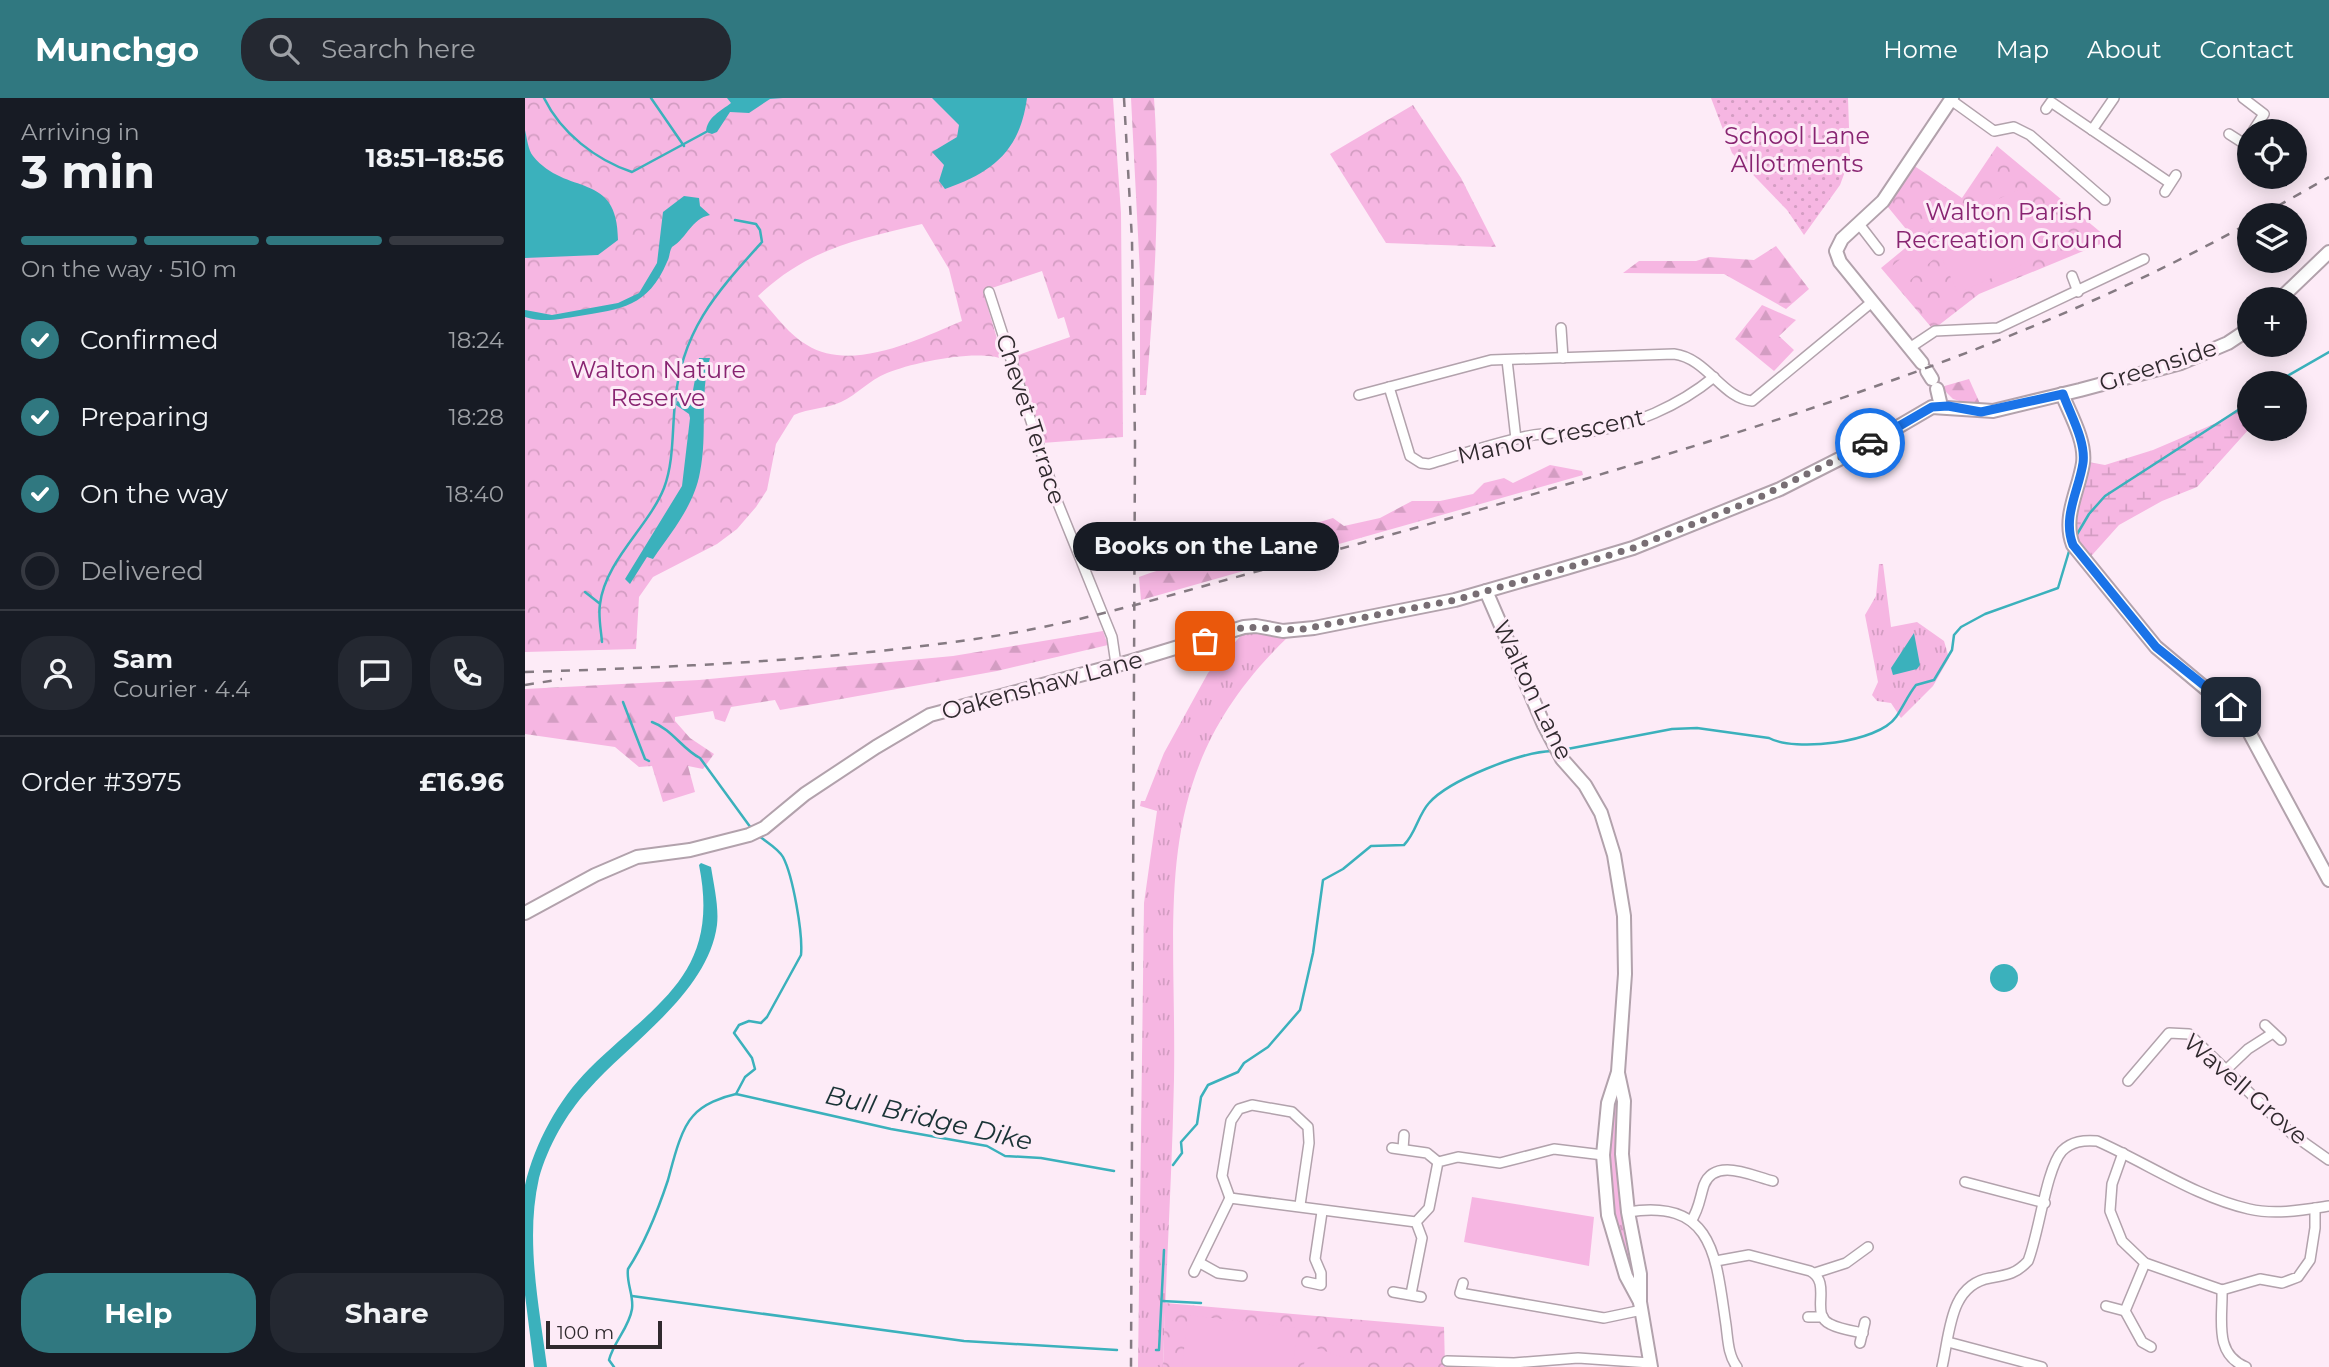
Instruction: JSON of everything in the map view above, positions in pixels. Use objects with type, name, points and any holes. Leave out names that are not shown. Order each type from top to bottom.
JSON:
[{"type":"street","points":[[2092,130],[2114,98]]},
{"type":"street","points":[[2243,98],[2264,114],[2261,119]]},
{"type":"street","points":[[1941,406],[1930,375],[1911,347],[1836,255],[1839,243],[1883,201],[1952,99],[1994,131],[2014,127],[2030,135],[2105,200]]},
{"type":"street","points":[[2046,109],[2051,102],[2173,179],[2165,192]]},
{"type":"street","points":[[2229,135],[2237,140]]},
{"type":"street","points":[[1859,224],[1878,245]]},
{"type":"street","points":[[2293,287],[2329,252]]},
{"type":"street","points":[[1911,347],[1935,331],[1957,334],[1998,328],[2144,259]]},
{"type":"street","points":[[2072,276],[2078,292]]},
{"type":"street","name":"Chevet Terrace","points":[[989,292],[1056,501],[1121,663]]},
{"type":"street","points":[[1359,395],[1479,362],[1685,355],[1694,359],[1740,397],[1752,401],[1872,302]]},
{"type":"street","points":[[1562,328],[1563,358]]},
{"type":"street","name":"Greenside","points":[[1941,406],[1981,412],[2063,394],[2181,363],[2237,337]]},
{"type":"street","points":[[1507,360],[1516,439]]},
{"type":"street","name":"Manor Crescent","points":[[1389,387],[1407,448],[1415,461],[1429,464],[1516,439],[1542,434],[1590,432],[1618,425],[1653,413],[1698,390],[1714,377]]},
{"type":"street","points":[[2063,394],[2081,443],[2084,461],[2071,506],[2072,543],[2156,647],[2242,719],[2329,880]]},
{"type":"street","name":"Oakenshaw Lane","points":[[525,913],[595,875],[638,857],[690,850],[756,832],[805,794],[916,722],[1244,627],[1298,630],[1455,600],[1633,548],[1756,499],[1867,445],[1926,410],[1941,406]]},
{"type":"street","name":"Walton Lane","points":[[1486,591],[1557,750],[1585,785],[1601,813],[1614,855],[1624,916],[1625,974],[1618,1072],[1608,1103],[1602,1155],[1608,1215],[1626,1276],[1641,1306]]},
{"type":"street","points":[[2265,1025],[2281,1040]]},
{"type":"street","name":"Wavell Grove","points":[[2128,1081],[2169,1033],[2180,1031],[2189,1034],[2292,1134],[2329,1160]]},
{"type":"street","points":[[2227,1069],[2248,1049],[2273,1033]]},
{"type":"street","name":"Walton Lane","points":[[1618,1072],[1624,1101],[1622,1154],[1627,1212],[1640,1274],[1641,1306],[1650,1365]]},
{"type":"street","points":[[2135,1073],[2144,1081]]},
{"type":"street","points":[[1194,1272],[1230,1198],[1222,1176],[1231,1121],[1239,1110],[1252,1105],[1292,1112],[1308,1127],[1309,1143],[1300,1205]]},
{"type":"street","points":[[1403,1135],[1403,1149]]},
{"type":"street","points":[[1942,1367],[1954,1311],[1968,1286],[2019,1271],[2028,1261],[2055,1162],[2071,1144],[2085,1140],[2097,1141],[2202,1192],[2250,1210],[2278,1212],[2329,1206]]},
{"type":"street","points":[[1392,1148],[1427,1153],[1438,1162]]},
{"type":"street","points":[[1438,1162],[1458,1157],[1500,1163],[1555,1149],[1602,1155],[1622,1154]]},
{"type":"street","points":[[2123,1153],[2112,1184],[2110,1211],[2122,1241],[2145,1263],[2221,1290],[2260,1279],[2282,1283],[2298,1278],[2309,1260],[2315,1228],[2315,1208]]},
{"type":"street","points":[[1416,1222],[1429,1208],[1438,1162]]},
{"type":"street","points":[[1691,1221],[1706,1181],[1716,1171],[1727,1169],[1773,1181]]},
{"type":"street","points":[[1972,1181],[2045,1203]]},
{"type":"street","points":[[1230,1198],[1300,1205],[1322,1212],[1416,1222]]},
{"type":"street","points":[[1608,1215],[1662,1209],[1691,1221],[1709,1240],[1716,1261],[1729,1350],[1737,1367]]},
{"type":"street","points":[[1307,1282],[1321,1285],[1315,1259],[1322,1212]]},
{"type":"street","points":[[1411,1294],[1422,1238],[1416,1222]]},
{"type":"street","points":[[1716,1261],[1749,1255],[1815,1273],[1846,1263],[1868,1247]]},
{"type":"street","points":[[1200,1263],[1218,1273],[1242,1276]]},
{"type":"street","points":[[2125,1311],[2145,1263]]},
{"type":"street","points":[[1815,1273],[1822,1288],[1823,1317],[1830,1325],[1861,1338],[1865,1322]]},
{"type":"street","points":[[1463,1283],[1460,1293],[1604,1318],[1641,1306]]},
{"type":"street","points":[[2221,1290],[2222,1342],[2231,1359],[2240,1366]]},
{"type":"street","points":[[1393,1292],[1421,1297]]},
{"type":"street","points":[[2106,1306],[2125,1311],[2142,1342],[2151,1347]]},
{"type":"street","points":[[1808,1317],[1823,1317]]},
{"type":"street","points":[[1948,1342],[2042,1367]]},
{"type":"street","points":[[1447,1361],[1514,1363],[1578,1358],[1650,1365]]},
{"type":"green space","name":"Walton Nature Reserve","points":[[525,98],[1113,98],[1121,213],[1123,437],[1042,443],[1015,356],[1070,337],[1064,317],[1058,319],[1042,271],[983,291],[1003,359],[992,356],[962,356],[913,365],[881,376],[841,402],[794,415],[776,444],[767,490],[756,507],[737,529],[717,544],[653,577],[639,597],[636,649],[525,652]],"holes":[[[922,224],[949,269],[962,321],[906,344],[864,354],[844,356],[825,353],[807,345],[787,329],[758,296],[777,280],[815,256],[855,241]]]},
{"type":"green space","points":[[1131,98],[1154,98],[1156,135],[1156,246],[1146,395],[1140,395],[1140,274]]},
{"type":"green space","name":"School Lane Allotments","points":[[1711,98],[1848,98],[1850,158],[1840,185],[1804,235],[1787,210],[1732,153]]},
{"type":"green space","points":[[1413,105],[1461,178],[1496,247],[1386,243],[1330,154]]},
{"type":"green space","name":"Walton Parish Recreation Ground","points":[[1997,146],[2110,240],[1979,294],[1939,325],[1931,327],[1881,268],[1915,240],[1883,201],[1910,163],[1962,198]]},
{"type":"green space","points":[[2025,187],[2054,250],[1958,293],[1929,230]]},
{"type":"green space","points":[[1922,241],[1936,257],[1907,283],[1892,266]]},
{"type":"green space","points":[[1776,246],[1809,289],[1786,309],[1724,274],[1623,273],[1639,261],[1696,261],[1709,257],[1754,260]]},
{"type":"green space","points":[[1762,305],[1796,320],[1779,336],[1794,350],[1774,371],[1735,339]]},
{"type":"green space","points":[[1969,379],[1982,408],[1953,399],[1941,387]]},
{"type":"green space","points":[[2237,411],[2238,441],[2197,487],[2162,501],[2119,525],[2085,563],[2069,527],[2083,461],[2105,465],[2153,450],[2214,424]]},
{"type":"green space","points":[[1550,465],[1582,471],[1583,475],[1141,600],[1139,577],[1150,573],[1333,518],[1344,526],[1380,518],[1412,501],[1440,501],[1473,494],[1484,483],[1504,478],[1513,483]]},
{"type":"green space","points":[[1879,564],[1883,564],[1891,627],[1917,622],[1944,641],[1949,658],[1933,686],[1901,718],[1891,703],[1877,701],[1872,695],[1878,682],[1865,615],[1876,596]]},
{"type":"green space","points":[[1103,631],[1108,645],[997,671],[780,710],[775,700],[731,707],[725,722],[715,719],[713,711],[675,717],[675,721],[690,738],[714,754],[703,769],[688,766],[695,792],[663,802],[652,766],[639,767],[615,747],[525,734],[525,689],[699,680],[953,656]]},
{"type":"green space","points":[[1244,632],[1290,635],[1244,686],[1212,737],[1191,789],[1179,842],[1174,897],[1174,1080],[1163,1367],[1138,1367],[1144,903],[1157,811],[1140,806],[1141,801],[1145,801],[1164,753],[1208,673]]},
{"type":"green space","points":[[1618,1072],[1622,1154],[1640,1302],[1626,1276],[1604,1173]]},
{"type":"green space","points":[[1472,1197],[1594,1217],[1589,1266],[1464,1242]]},
{"type":"green space","points":[[1165,1303],[1444,1327],[1445,1367],[1163,1367]]},
{"type":"green space","points":[[1188,1315],[1297,1328],[1293,1367],[1182,1367]]},
{"type":"green space","points":[[1310,1346],[1351,1360],[1348,1367],[1303,1367]]},
{"type":"water","points":[[727,98],[783,98],[770,99],[749,113],[730,112],[717,132],[706,132],[712,118],[731,103]]},
{"type":"water","points":[[932,98],[1027,98],[1018,132],[1002,157],[977,175],[945,189],[939,181],[944,165],[932,152],[957,137],[959,125]]},
{"type":"water","points":[[525,130],[531,153],[546,169],[600,193],[609,203],[616,218],[618,240],[598,255],[525,258]]},
{"type":"water","points":[[684,196],[699,198],[700,206],[710,215],[698,220],[672,247],[659,277],[642,297],[620,308],[594,314],[552,320],[525,317],[525,310],[552,315],[618,303],[639,293],[657,263],[663,212]]},
{"type":"water","points":[[699,358],[710,358],[705,386],[702,458],[697,484],[688,507],[675,528],[653,559],[647,557],[630,584],[625,579],[682,486],[690,418],[689,414],[676,405],[677,401],[690,406]]},
{"type":"water","points":[[1914,633],[1920,665],[1917,669],[1893,675],[1891,668]]},
{"type":"water","points":[[701,863],[711,867],[716,896],[717,925],[711,950],[683,995],[605,1072],[572,1109],[547,1154],[539,1178],[533,1248],[547,1367],[534,1367],[525,1295],[525,1185],[529,1169],[541,1138],[567,1094],[589,1069],[659,1004],[678,983],[692,960],[701,933]]},
{"type":"water","points":[[2004,964],[2014,968],[2018,978],[2014,988],[2004,992],[1994,988],[1990,978],[1994,968]]},
{"type":"waterway","points":[[544,98],[560,123],[581,144],[605,160],[632,172],[706,132]]},
{"type":"waterway","points":[[651,98],[684,146]]},
{"type":"waterway","points":[[602,642],[599,613],[604,588],[618,558],[657,502],[667,478],[679,378],[693,334],[716,296],[762,242],[756,224],[735,220]]},
{"type":"waterway","name":"Bull Bridge Dike","points":[[2296,371],[2329,352]]},
{"type":"waterway","name":"Bull Bridge Dike","points":[[2076,536],[2089,514],[2105,496],[2237,411]]},
{"type":"waterway","name":"Bull Bridge Dike","points":[[1562,750],[1672,729],[1697,728],[1797,744],[1835,742],[1872,733],[1896,717],[1916,685],[1934,680],[1952,650],[1954,635],[1961,627],[1985,614],[2058,588],[2070,548]]},
{"type":"waterway","points":[[585,592],[599,603]]},
{"type":"waterway","points":[[623,702],[645,759],[649,761]]},
{"type":"waterway","points":[[652,722],[665,729],[700,758],[751,828]]},
{"type":"waterway","name":"Bull Bridge Dike","points":[[1173,1165],[1182,1153],[1181,1142],[1197,1124],[1201,1097],[1208,1085],[1238,1072],[1244,1063],[1268,1047],[1300,1010],[1313,953],[1323,880],[1343,869],[1371,846],[1404,845],[1429,803],[1452,785],[1505,762],[1552,751]]},
{"type":"waterway","points":[[736,1094],[745,1077],[755,1069],[752,1058],[734,1033],[739,1025],[749,1021],[761,1023],[767,1017],[801,955],[797,905],[787,866],[778,851],[758,835]]},
{"type":"waterway","name":"Bull Bridge Dike","points":[[614,1367],[609,1360],[632,1309],[628,1269],[655,1214],[684,1129],[697,1112],[719,1099],[736,1094],[891,1129],[987,1146],[1005,1156],[1041,1158],[1114,1171]]},
{"type":"waterway","points":[[1156,1350],[1159,1350],[1164,1250]]},
{"type":"waterway","points":[[632,1296],[964,1341],[1117,1350]]},
{"type":"waterway","points":[[1162,1301],[1201,1303]]},
{"type":"railway","points":[[1124,98],[1132,240],[1135,443],[1131,1367]]},
{"type":"railway","points":[[2283,203],[2329,177]]},
{"type":"railway","points":[[525,672],[704,665],[883,651],[1001,635],[1116,610],[1541,492],[1840,399],[1925,369],[2091,301],[2237,229]]},
{"type":"railway","points":[[525,685],[562,679]]},
{"type":"way so far","points":[[1205,641],[1244,627],[1256,626],[1283,631],[1314,628],[1455,600],[1566,568],[1633,548],[1756,499],[1870,443]]},
{"type":"place","name":"Books on the Lane","points":[[1205,641]]},
{"type":"route","points":[[1870,443],[1932,407],[1993,411],[2063,394],[2081,443],[2084,461],[2071,506],[2069,527],[2073,545],[2156,647],[2231,707]]}]
